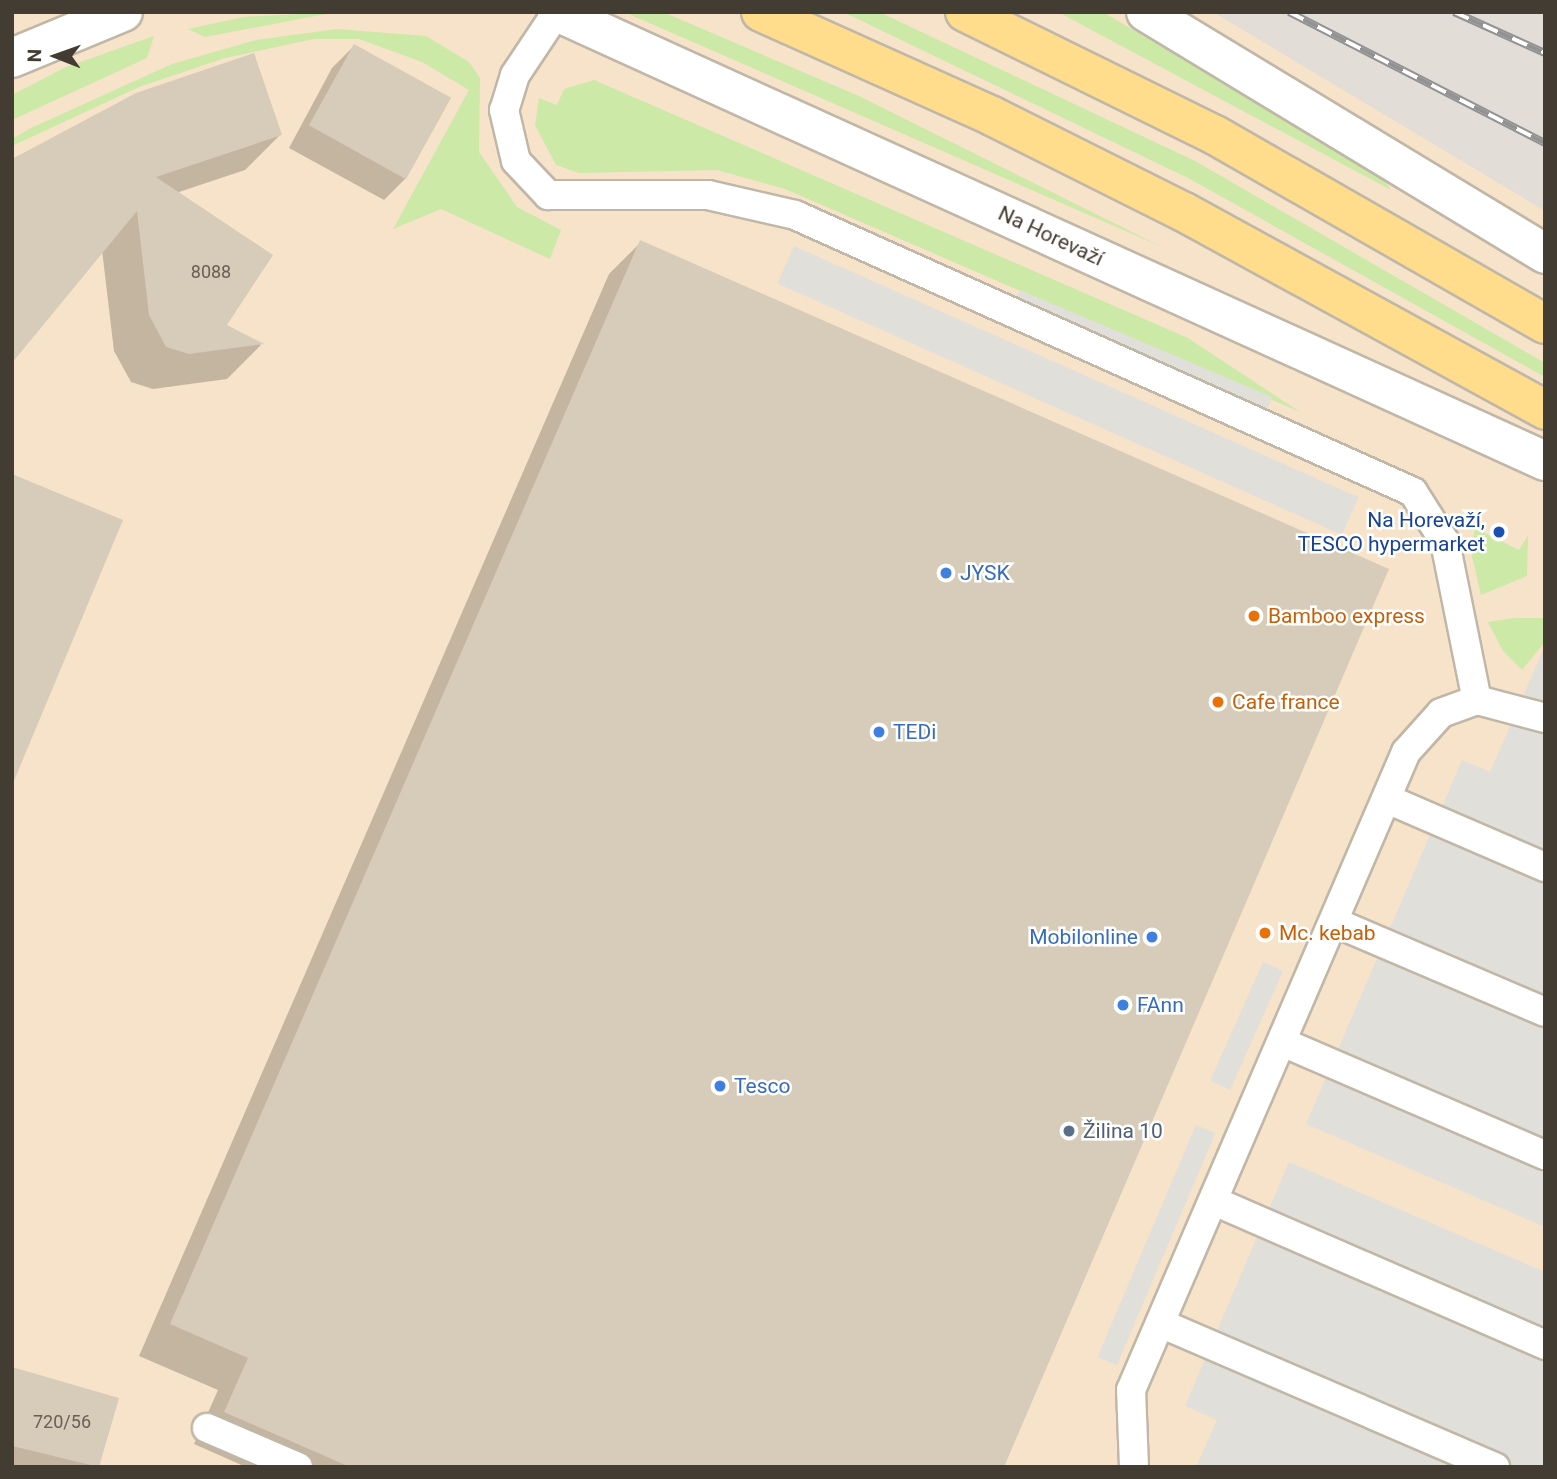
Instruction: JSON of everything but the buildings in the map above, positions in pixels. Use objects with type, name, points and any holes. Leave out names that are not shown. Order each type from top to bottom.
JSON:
[{"type":"main road","points":[[761,12],[992,116],[1184,212],[1545,410]]},
{"type":"main road","points":[[965,12],[1215,135],[1545,324]]},
{"type":"street","name":"Na Horevaží","points":[[557,12],[1545,461]]},
{"type":"street","points":[[1146,12],[1545,254]]},
{"type":"street","points":[[12,58],[109,13]]},
{"type":"lane","points":[[557,12],[515,75],[503,110],[516,161],[548,195],[708,195],[795,215],[1413,492],[1445,542],[1477,700]]},
{"type":"lane","points":[[1144,1464],[1131,1390],[1406,752],[1441,713],[1477,700],[1545,718]]},
{"type":"lane","points":[[1387,799],[1545,867]]},
{"type":"lane","points":[[1334,922],[1545,1012]]},
{"type":"lane","points":[[1282,1042],[1545,1155]]},
{"type":"lane","points":[[1214,1201],[1545,1345]]},
{"type":"lane","points":[[1160,1323],[1495,1467]]},
{"type":"lane","points":[[207,1428],[298,1467]]},
{"type":"shaded area","points":[[12,12],[1214,12],[1545,210],[1545,1467],[12,1467]]},
{"type":"shaded area","points":[[1213,12],[1545,12],[1545,211]]},
{"type":"shaded area","points":[[794,246],[1359,497],[1342,535],[777,283]]},
{"type":"shaded area","points":[[1020,290],[1272,397],[1266,413],[1013,306]]},
{"type":"shaded area","points":[[1545,646],[1545,1227],[1306,1124],[1462,760],[1490,772]]},
{"type":"shaded area","points":[[1263,962],[1283,971],[1230,1090],[1210,1081]]},
{"type":"shaded area","points":[[1196,1125],[1215,1133],[1117,1365],[1098,1357]]},
{"type":"shaded area","points":[[1289,1162],[1545,1272],[1545,1467],[1196,1467],[1217,1420],[1185,1406]]},
{"type":"green space","points":[[336,12],[205,37],[188,29],[244,17]]},
{"type":"green space","points":[[624,12],[663,12],[861,97],[1160,246]]},
{"type":"green space","points":[[843,12],[879,12],[1195,161],[1545,363],[1545,377],[1188,178]]},
{"type":"green space","points":[[1058,12],[1103,12],[1381,176],[1391,190]]},
{"type":"green space","points":[[337,29],[426,36],[469,62],[480,78],[479,152],[517,207],[561,230],[550,259],[441,209],[393,229],[469,90],[422,62],[359,39],[314,39],[225,58],[139,87],[12,146],[12,139],[31,128],[172,64],[256,40]]},
{"type":"green space","points":[[154,36],[147,58],[12,120],[12,95],[66,67]]},
{"type":"green space","points":[[594,80],[1188,338],[1300,412],[785,189],[717,170],[579,173],[556,165],[535,125],[539,98],[557,105],[564,89]]},
{"type":"green space","points":[[1475,528],[1519,550],[1528,535],[1527,576],[1481,595],[1471,552]]},
{"type":"green space","points":[[1515,618],[1545,618],[1545,642],[1522,670],[1503,651],[1488,622]]},
{"type":"railway","points":[[1289,12],[1545,143]]},
{"type":"railway","points":[[1454,12],[1545,53]]},
{"type":"place","name":"Na Horevaží, TESCO hypermarket","points":[[1499,532]]},
{"type":"place","name":"JYSK","points":[[946,573]]},
{"type":"place","name":"Bamboo express","points":[[1254,616]]},
{"type":"place","name":"Cafe france","points":[[1218,702]]},
{"type":"place","name":"TEDi","points":[[879,732]]},
{"type":"place","name":"Mc. kebab","points":[[1265,933]]},
{"type":"place","name":"Mobilonline","points":[[1152,937]]},
{"type":"place","name":"FAnn","points":[[1123,1005]]},
{"type":"place","name":"Tesco","points":[[720,1086]]},
{"type":"place","name":"Žilina 10","points":[[1069,1131]]}]
